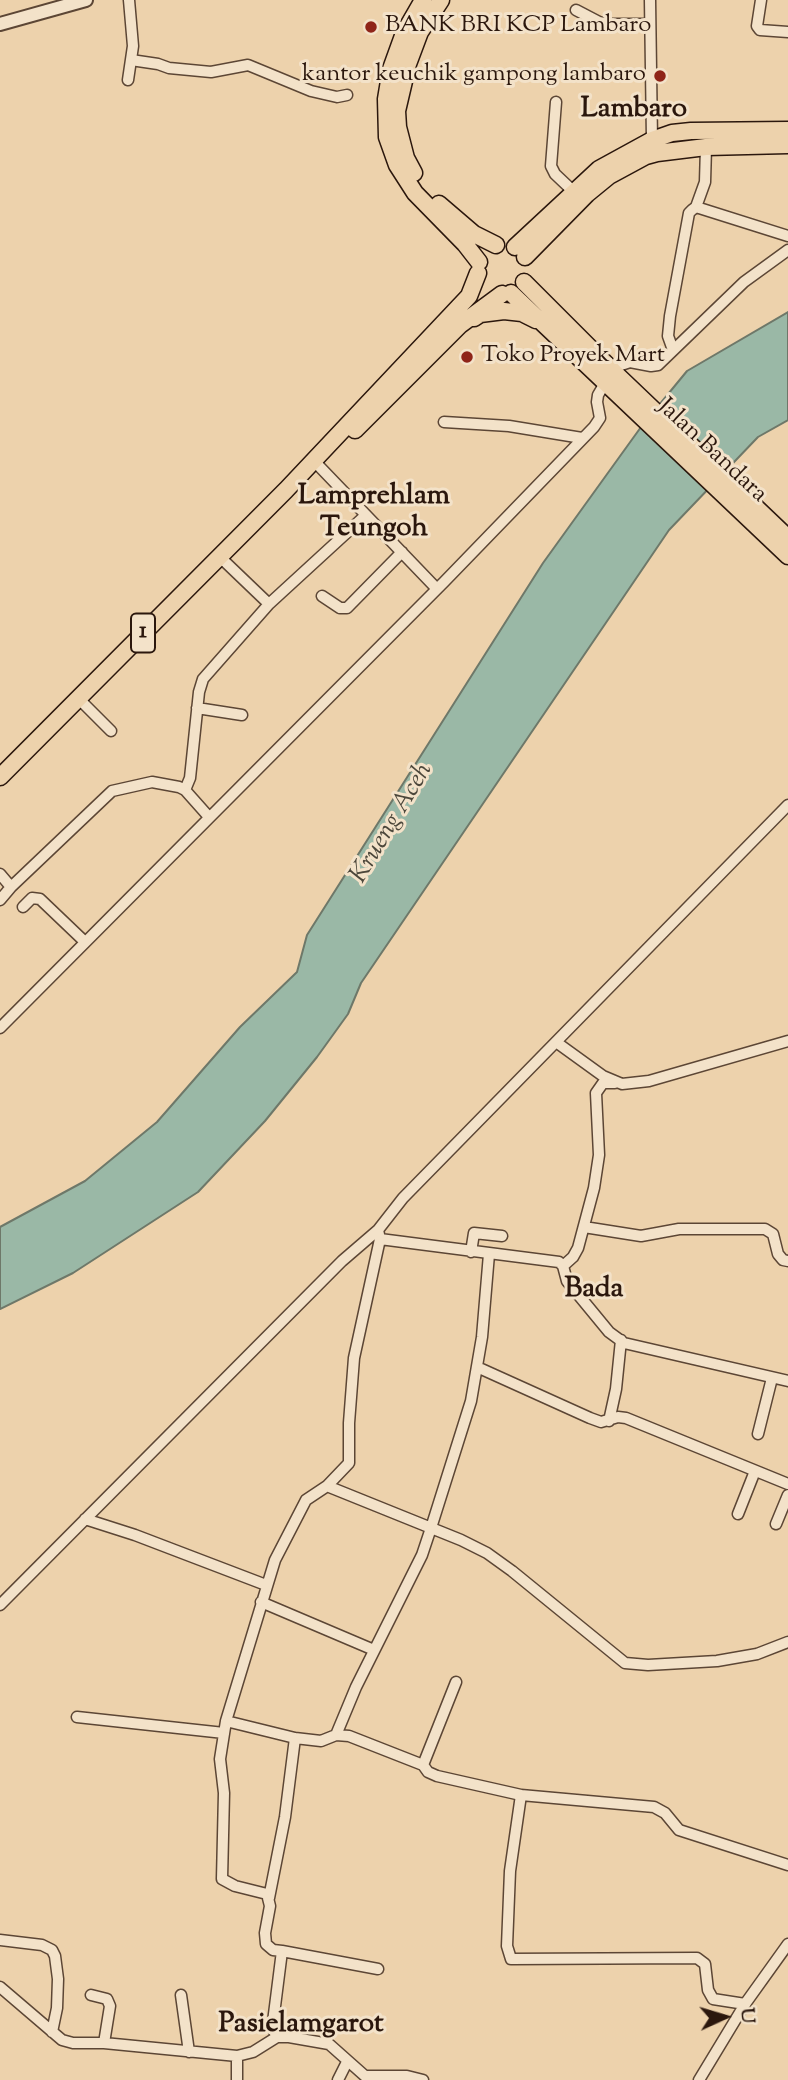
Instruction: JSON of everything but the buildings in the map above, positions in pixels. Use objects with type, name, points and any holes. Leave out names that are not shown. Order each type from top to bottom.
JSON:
[{"type":"highway","points":[[423,0],[404,33],[391,69],[386,99],[387,136],[397,165],[415,193],[465,244],[486,288],[512,290],[528,272],[520,252],[503,244],[496,245],[474,234],[436,202],[411,169],[398,127],[397,111],[408,64],[420,33],[441,0]]},
{"type":"highway","points":[[520,252],[574,192],[599,169],[652,140],[672,133],[691,131],[788,130]]},
{"type":"highway","points":[[520,252],[609,176],[657,153],[706,147],[788,145]]},
{"type":"highway","name":"1","points":[[0,777],[221,558],[469,296],[485,251],[496,245]]},
{"type":"highway","name":"1","points":[[286,490],[386,401],[460,325],[512,290]]},
{"type":"highway","name":"Jalan Bandara","points":[[512,290],[545,324],[609,378]]},
{"type":"highway","name":"Jalan Bandara","points":[[512,290],[788,538]]},
{"type":"highway","points":[[460,325],[480,314],[504,311],[522,313],[545,324]]},
{"type":"highway","name":"Jalan Bandara","points":[[631,398],[788,556]]},
{"type":"street","points":[[0,24],[86,0]]},
{"type":"street","points":[[128,80],[132,24],[129,0]]},
{"type":"street","points":[[650,0],[652,140]]},
{"type":"street","points":[[761,0],[757,26],[760,30],[788,32]]},
{"type":"street","points":[[576,10],[609,24],[650,24]]},
{"type":"street","points":[[131,60],[202,71],[248,65],[311,92],[337,97],[347,95]]},
{"type":"street","points":[[556,102],[551,166],[555,174],[574,192]]},
{"type":"street","points":[[673,350],[668,336],[674,286],[689,214],[696,207],[705,182],[706,147]]},
{"type":"street","points":[[696,207],[788,236]]},
{"type":"street","points":[[1,1026],[437,589],[582,438],[600,418],[598,395],[618,366],[630,362],[658,365],[744,282],[788,250]]},
{"type":"street","points":[[444,422],[509,426],[582,438]]},
{"type":"street","points":[[317,464],[437,589]]},
{"type":"street","points":[[185,790],[190,778],[197,708],[203,679],[269,604],[366,515]]},
{"type":"street","points":[[322,596],[340,608],[347,608],[402,552]]},
{"type":"street","points":[[221,558],[269,604]]},
{"type":"street","points":[[78,698],[111,731]]},
{"type":"street","points":[[197,708],[242,715]]},
{"type":"street","points":[[0,900],[113,790],[152,782],[179,787],[185,790],[209,817]]},
{"type":"street","points":[[0,1605],[342,1261],[379,1234],[403,1198],[788,805]]},
{"type":"street","points":[[0,874],[11,887]]},
{"type":"street","points":[[23,906],[32,898],[40,899],[85,941]]},
{"type":"street","points":[[563,1266],[573,1257],[594,1188],[599,1155],[596,1093],[603,1083],[649,1081],[788,1041]]},
{"type":"street","points":[[556,1042],[616,1083]]},
{"type":"street","points":[[584,1227],[641,1236],[679,1229],[765,1229],[773,1234],[778,1254],[788,1261]]},
{"type":"street","points":[[471,1252],[474,1233],[502,1236]]},
{"type":"street","points":[[379,1234],[471,1252],[559,1262],[563,1266],[567,1281],[609,1332],[621,1340],[788,1381]]},
{"type":"street","points":[[269,1898],[267,1894],[235,1886],[222,1879],[224,1793],[220,1759],[224,1733],[275,1560],[306,1500],[327,1486],[349,1463],[354,1358],[379,1234]]},
{"type":"street","points":[[336,1735],[374,1650],[407,1588],[431,1528],[471,1401],[489,1254]]},
{"type":"street","points":[[609,1422],[616,1389],[621,1340]]},
{"type":"street","points":[[477,1367],[590,1419],[609,1422],[618,1417],[626,1418],[788,1484]]},
{"type":"street","points":[[758,1434],[772,1378]]},
{"type":"street","points":[[738,1514],[755,1471]]},
{"type":"street","points":[[327,1486],[487,1553],[512,1570],[625,1663],[648,1665],[717,1661],[757,1654],[788,1642]]},
{"type":"street","points":[[776,1524],[788,1495]]},
{"type":"street","points":[[85,1519],[266,1585]]},
{"type":"street","points":[[261,1602],[374,1650]]},
{"type":"street","points":[[423,1765],[456,1682]]},
{"type":"street","points":[[78,1717],[224,1733]]},
{"type":"street","points":[[226,1721],[295,1738],[321,1741],[336,1735],[349,1737],[423,1765],[428,1772],[437,1776],[521,1794],[654,1807],[665,1813],[679,1830],[788,1866]]},
{"type":"street","points":[[295,1738],[265,1939],[269,1947],[282,1951],[378,1969]]},
{"type":"street","points":[[521,1794],[510,1871],[507,1946],[511,1959],[697,1958],[705,1964],[708,1990],[713,2000],[745,2004]]},
{"type":"street","points":[[0,1940],[42,1945],[52,1950],[55,1955],[57,2008],[52,2032]]},
{"type":"street","points":[[699,2080],[745,2004],[788,1944]]},
{"type":"street","points":[[277,2037],[273,2022],[282,1951]]},
{"type":"street","points":[[0,1987],[62,2040],[73,2043],[104,2043],[237,2056],[253,2052],[277,2037],[329,2043],[365,2076],[407,2076],[423,2080]]},
{"type":"street","points":[[91,1995],[109,2002],[104,2043]]},
{"type":"street","points":[[181,1995],[189,2052]]},
{"type":"street","points":[[237,2056],[237,2080]]},
{"type":"street","points":[[338,2080],[347,2062]]},
{"type":"water","name":"Krueng Aceh","points":[[788,312],[788,420],[758,437],[669,530],[361,983],[348,1014],[317,1057],[265,1121],[198,1192],[73,1273],[0,1309],[0,1227],[85,1181],[157,1122],[240,1027],[297,972],[307,935],[543,563],[641,427],[687,371]]},
{"type":"place","name":"BANK BRI KCP Lambaro","points":[[371,27]]},
{"type":"place","name":"kantor keuchik gampong lambaro","points":[[660,76]]},
{"type":"place","name":"Toko Proyek Mart","points":[[467,357]]},
{"type":"district","name":"Lambaro","points":[[634,111]]},
{"type":"district","name":"Lamprehlam Teungoh","points":[[374,514]]},
{"type":"district","name":"Bada","points":[[594,1291]]},
{"type":"district","name":"Pasielamgarot","points":[[301,2026]]}]
